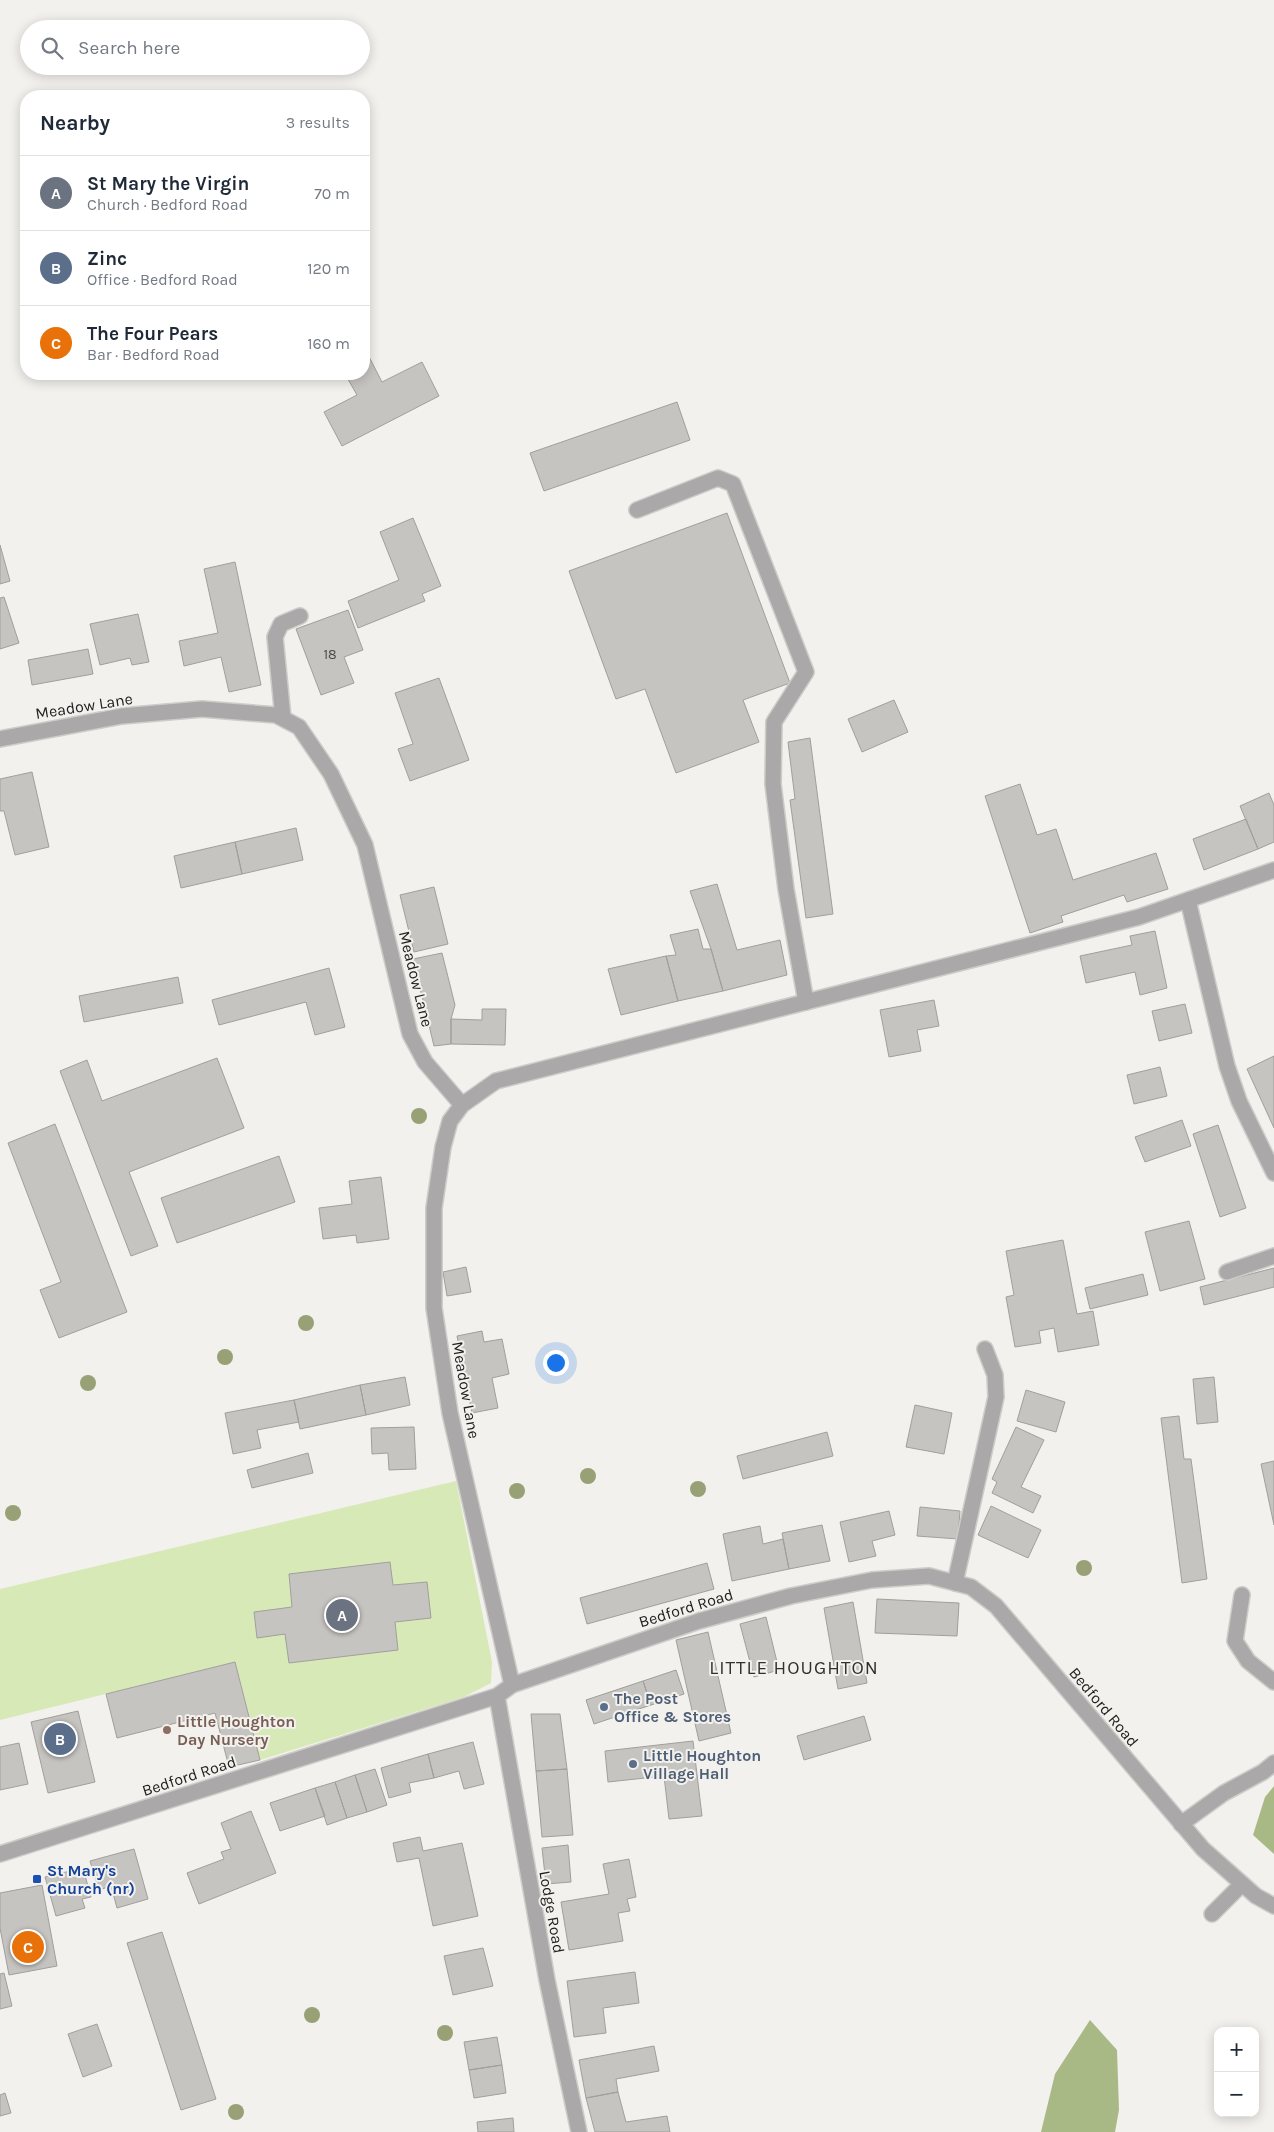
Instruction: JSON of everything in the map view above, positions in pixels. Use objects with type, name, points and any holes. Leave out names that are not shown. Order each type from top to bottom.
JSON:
[{"type":"street","points":[[637,510],[718,478],[733,484],[806,672],[774,722],[773,784],[786,889],[806,1002]]},
{"type":"street","points":[[284,718],[275,637],[281,624],[300,616]]},
{"type":"street","name":"Meadow Lane","points":[[0,739],[122,716],[202,709],[246,711],[276,715],[299,727],[331,774],[365,845],[410,1034],[424,1062],[462,1105],[450,1121],[443,1147],[434,1208],[434,1308],[450,1413],[512,1685]]},
{"type":"street","points":[[462,1105],[496,1081],[1139,917],[1274,870]]},
{"type":"street","points":[[1188,900],[1227,1066],[1239,1100],[1274,1173]]},
{"type":"street","points":[[1227,1272],[1274,1256]]},
{"type":"street","points":[[955,1583],[996,1397],[995,1375],[985,1349]]},
{"type":"street","name":"Bedford Road","points":[[0,1854],[497,1696],[512,1685],[699,1621],[791,1596],[872,1580],[929,1576],[971,1587],[996,1606],[1202,1849],[1256,1896],[1274,1906]]},
{"type":"street","points":[[1242,1595],[1235,1641],[1248,1661],[1274,1682]]},
{"type":"street","name":"Lodge Road","points":[[497,1696],[547,1980],[578,2132]]},
{"type":"street","points":[[1181,1824],[1224,1793],[1263,1772],[1274,1763]]},
{"type":"street","points":[[1212,1914],[1242,1884]]},
{"type":"green space","points":[[456,1481],[492,1662],[491,1683],[464,1697],[260,1760],[235,1662],[0,1720],[0,1589]]},
{"type":"green space","points":[[1274,1786],[1274,1854],[1253,1835],[1265,1797]]},
{"type":"green space","points":[[1090,2020],[1117,2050],[1119,2110],[1115,2132],[1041,2132],[1055,2074]]},
{"type":"building","points":[[370,359],[382,382],[422,362],[439,396],[342,446],[324,412],[357,395],[348,380],[370,380]]},
{"type":"building","points":[[677,402],[690,440],[544,491],[530,453]]},
{"type":"building","points":[[727,513],[790,683],[743,700],[759,742],[676,773],[645,689],[616,699],[569,571]]},
{"type":"building","points":[[413,518],[441,586],[422,594],[425,601],[358,628],[348,601],[399,580],[380,532]]},
{"type":"building","points":[[0,545],[10,581],[0,584]]},
{"type":"building","points":[[235,562],[261,685],[229,692],[221,657],[184,666],[179,641],[218,633],[204,569]]},
{"type":"building","points":[[4,597],[19,643],[0,649],[0,598]]},
{"type":"building","points":[[348,610],[363,650],[344,657],[354,683],[321,695],[296,629]]},
{"type":"building","points":[[138,614],[149,662],[132,665],[130,658],[100,665],[90,624]]},
{"type":"building","points":[[88,649],[93,674],[32,685],[28,660]]},
{"type":"building","points":[[439,678],[469,760],[410,781],[398,749],[413,744],[395,693]]},
{"type":"building","points":[[894,700],[908,732],[862,752],[848,719]]},
{"type":"building","points":[[810,738],[833,914],[806,918],[790,800],[795,799],[788,742]]},
{"type":"building","points":[[32,772],[49,847],[15,855],[4,811],[0,811],[0,779]]},
{"type":"building","points":[[1020,784],[1037,835],[1056,829],[1073,880],[1156,853],[1168,889],[1127,902],[1124,895],[1061,916],[1063,922],[1030,933],[985,796]]},
{"type":"building","points":[[1269,793],[1274,805],[1274,842],[1258,849],[1240,806]]},
{"type":"building","points":[[1246,819],[1258,849],[1204,870],[1193,839]]},
{"type":"building","points":[[296,828],[303,860],[242,874],[235,842]]},
{"type":"building","points":[[235,842],[242,874],[181,888],[174,856]]},
{"type":"building","points":[[717,884],[737,950],[780,940],[787,975],[723,991],[711,949],[690,891]]},
{"type":"building","points":[[434,887],[448,944],[414,952],[400,895]]},
{"type":"building","points":[[698,929],[703,949],[711,949],[723,991],[678,1001],[666,956],[676,955],[670,935]]},
{"type":"building","points":[[1155,931],[1167,988],[1140,995],[1135,972],[1086,983],[1080,956],[1132,945],[1130,936]]},
{"type":"building","points":[[442,953],[455,1005],[451,1019],[451,1044],[434,1046],[413,959]]},
{"type":"building","points":[[666,956],[678,1001],[621,1015],[608,969]]},
{"type":"building","points":[[329,968],[345,1027],[315,1035],[306,1002],[219,1025],[212,1000]]},
{"type":"building","points":[[178,977],[183,1003],[84,1022],[79,996]]},
{"type":"building","points":[[934,1000],[939,1026],[917,1030],[921,1051],[889,1057],[880,1010]]},
{"type":"building","points":[[1185,1004],[1192,1033],[1159,1041],[1152,1011]]},
{"type":"building","points":[[482,1009],[506,1009],[505,1045],[451,1044],[451,1019],[482,1020]]},
{"type":"building","points":[[1274,1056],[1274,1128],[1247,1069]]},
{"type":"building","points":[[217,1058],[244,1128],[129,1172],[158,1246],[131,1256],[60,1071],[87,1060],[102,1101]]},
{"type":"building","points":[[1160,1067],[1167,1096],[1134,1104],[1127,1075]]},
{"type":"building","points":[[1182,1120],[1191,1146],[1145,1162],[1135,1137]]},
{"type":"building","points":[[55,1124],[127,1312],[59,1338],[40,1290],[61,1282],[8,1143]]},
{"type":"building","points":[[1218,1125],[1246,1208],[1220,1217],[1193,1134]]},
{"type":"building","points":[[279,1156],[295,1202],[177,1243],[161,1198]]},
{"type":"building","points":[[381,1177],[389,1239],[357,1243],[356,1235],[323,1239],[319,1208],[352,1204],[349,1181]]},
{"type":"building","points":[[1189,1221],[1205,1279],[1160,1291],[1145,1232]]},
{"type":"building","points":[[1063,1240],[1077,1314],[1093,1311],[1099,1345],[1058,1352],[1054,1328],[1039,1331],[1041,1343],[1015,1347],[1006,1297],[1014,1295],[1006,1251]]},
{"type":"building","points":[[466,1267],[471,1292],[447,1296],[443,1272]]},
{"type":"building","points":[[1274,1268],[1274,1287],[1204,1305],[1200,1287]]},
{"type":"building","points":[[1143,1274],[1148,1295],[1090,1309],[1085,1288]]},
{"type":"building","points":[[482,1331],[484,1342],[502,1339],[509,1374],[492,1378],[498,1408],[472,1413],[457,1336]]},
{"type":"building","points":[[405,1377],[410,1405],[366,1415],[360,1385]]},
{"type":"building","points":[[1214,1377],[1218,1422],[1197,1424],[1193,1379]]},
{"type":"building","points":[[360,1385],[366,1415],[300,1429],[294,1400]]},
{"type":"building","points":[[1026,1390],[1065,1402],[1056,1432],[1017,1421]]},
{"type":"building","points":[[294,1400],[299,1422],[257,1430],[261,1448],[233,1454],[225,1413]]},
{"type":"building","points":[[915,1405],[952,1413],[944,1454],[906,1447]]},
{"type":"building","points":[[1179,1416],[1184,1459],[1191,1459],[1207,1579],[1182,1583],[1161,1418]]},
{"type":"building","points":[[414,1427],[416,1469],[389,1470],[388,1453],[372,1454],[371,1428]]},
{"type":"building","points":[[1016,1427],[1044,1440],[1021,1487],[1041,1496],[1033,1513],[992,1493],[997,1482],[992,1479]]},
{"type":"building","points":[[827,1432],[833,1456],[743,1479],[737,1456]]},
{"type":"building","points":[[308,1453],[313,1473],[252,1488],[247,1470]]},
{"type":"building","points":[[1274,1461],[1274,1525],[1261,1464]]},
{"type":"building","points":[[991,1506],[1041,1530],[1028,1558],[978,1535]]},
{"type":"building","points":[[920,1507],[960,1511],[958,1539],[917,1536]]},
{"type":"building","points":[[889,1511],[895,1535],[872,1541],[876,1556],[849,1562],[840,1522]]},
{"type":"building","points":[[822,1525],[830,1561],[789,1569],[782,1533]]},
{"type":"building","points":[[760,1526],[763,1544],[783,1539],[789,1569],[732,1581],[723,1534]]},
{"type":"building","points":[[390,1562],[393,1585],[427,1582],[431,1618],[395,1622],[398,1650],[289,1663],[285,1634],[257,1638],[254,1612],[292,1607],[289,1574]]},
{"type":"building","points":[[707,1563],[714,1589],[587,1624],[580,1598]]},
{"type":"building","points":[[877,1599],[959,1603],[957,1636],[875,1633]]},
{"type":"building","points":[[853,1602],[867,1683],[838,1689],[824,1608]]},
{"type":"building","points":[[766,1617],[779,1670],[754,1677],[740,1624]]},
{"type":"building","points":[[708,1632],[731,1733],[699,1741],[676,1640]]},
{"type":"building","points":[[235,1662],[260,1760],[229,1767],[215,1713],[117,1738],[106,1694]]},
{"type":"building","points":[[676,1670],[684,1694],[651,1705],[643,1681]]},
{"type":"building","points":[[643,1681],[651,1705],[594,1724],[586,1700]]},
{"type":"building","points":[[78,1711],[95,1782],[48,1793],[31,1722]]},
{"type":"building","points":[[531,1714],[560,1714],[567,1769],[536,1771]]},
{"type":"building","points":[[864,1716],[871,1740],[804,1760],[797,1736]]},
{"type":"building","points":[[693,1741],[702,1816],[669,1819],[664,1776],[608,1782],[605,1751]]},
{"type":"building","points":[[473,1742],[484,1784],[464,1789],[459,1771],[434,1778],[428,1754]]},
{"type":"building","points":[[19,1743],[28,1784],[0,1790],[0,1747]]},
{"type":"building","points":[[428,1754],[434,1778],[409,1783],[411,1792],[389,1798],[381,1768]]},
{"type":"building","points":[[375,1769],[387,1805],[367,1812],[355,1775]]},
{"type":"building","points":[[567,1769],[573,1835],[542,1837],[536,1771]]},
{"type":"building","points":[[355,1775],[367,1812],[347,1818],[335,1782]]},
{"type":"building","points":[[335,1782],[347,1818],[327,1825],[315,1788]]},
{"type":"building","points":[[315,1788],[325,1816],[280,1831],[270,1803]]},
{"type":"building","points":[[251,1811],[276,1873],[199,1904],[187,1873],[224,1859],[221,1852],[231,1849],[221,1823]]},
{"type":"building","points":[[420,1837],[423,1851],[462,1843],[478,1916],[433,1926],[419,1858],[397,1862],[393,1843]]},
{"type":"building","points":[[568,1845],[571,1882],[546,1884],[542,1848]]},
{"type":"building","points":[[134,1849],[148,1899],[117,1908],[111,1886],[99,1890],[90,1861]]},
{"type":"building","points":[[629,1859],[636,1897],[627,1899],[630,1911],[618,1913],[623,1941],[569,1950],[561,1902],[609,1894],[603,1864]]},
{"type":"building","points":[[83,1868],[91,1897],[82,1899],[85,1908],[56,1916],[45,1877]]},
{"type":"building","points":[[42,1885],[57,1966],[9,1975],[0,1928],[0,1893]]},
{"type":"building","points":[[162,1932],[216,2099],[181,2110],[127,1943]]},
{"type":"building","points":[[483,1948],[493,1986],[453,1995],[444,1956]]},
{"type":"building","points":[[635,1972],[639,2003],[603,2008],[606,2033],[574,2037],[567,1981]]},
{"type":"building","points":[[4,1973],[12,2006],[0,2009],[0,1974]]},
{"type":"building","points":[[97,2024],[112,2066],[83,2077],[68,2034]]},
{"type":"building","points":[[497,2037],[502,2065],[469,2070],[464,2042]]},
{"type":"building","points":[[654,2046],[659,2071],[616,2079],[618,2092],[586,2098],[579,2060]]},
{"type":"building","points":[[502,2065],[506,2093],[474,2098],[469,2070]]},
{"type":"building","points":[[618,2092],[626,2122],[667,2116],[670,2132],[595,2132],[586,2098]]},
{"type":"building","points":[[5,2093],[11,2113],[0,2116],[0,2095]]},
{"type":"building","points":[[513,2118],[514,2132],[478,2132],[477,2122]]},
{"type":"place","name":"St Mary the Virgin","points":[[342,1615]]},
{"type":"place","name":"The Post Office & Stores","points":[[604,1707]]},
{"type":"place","name":"Little Houghton Day Nursery","points":[[167,1730]]},
{"type":"place","name":"Zinc","points":[[60,1739]]},
{"type":"place","name":"Little Houghton Village Hall","points":[[633,1764]]},
{"type":"place","name":"St Mary's Church (nr)","points":[[37,1879]]},
{"type":"place","name":"The Four Pears","points":[[28,1947]]},
{"type":"district","name":"LITTLE HOUGHTON","points":[[794,1668]]}]
